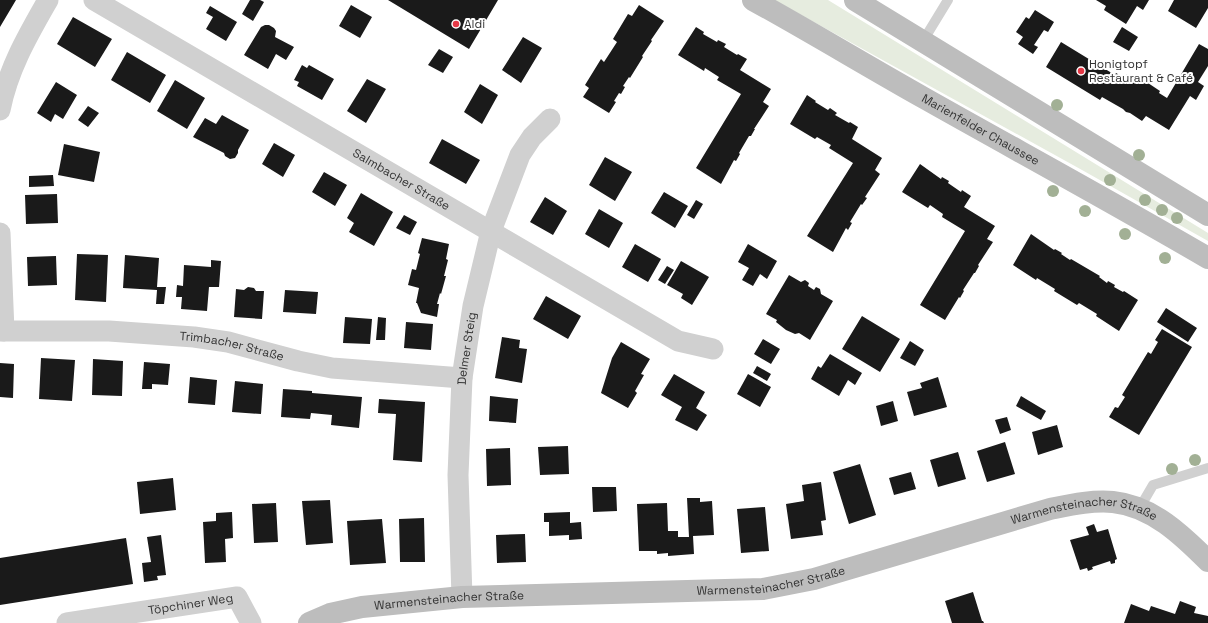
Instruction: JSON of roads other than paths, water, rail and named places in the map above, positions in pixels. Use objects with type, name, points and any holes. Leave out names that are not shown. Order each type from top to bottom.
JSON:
[{"type":"main road","name":"Marienfelder Chaussee","points":[[753,0],[808,30],[929,101],[1147,222],[1208,258]]},
{"type":"main road","points":[[855,0],[1208,215]]},
{"type":"main road","name":"Warmensteinacher Straße","points":[[309,623],[330,614],[362,608],[462,597],[763,590],[814,579],[1050,509],[1080,503],[1112,502],[1126,504],[1139,509],[1168,524],[1208,560]]},
{"type":"street","points":[[0,110],[11,69],[23,44],[48,0]]},
{"type":"street","name":"Salmbacher Straße","points":[[94,0],[678,341],[713,349]]},
{"type":"street","name":"Delmer Steig","points":[[462,597],[458,475],[462,378],[473,306],[491,231],[520,155],[532,137],[550,119]]},
{"type":"street","points":[[0,233],[2,331]]},
{"type":"street","name":"Trimbacher Straße","points":[[2,331],[109,331],[194,337],[228,342],[298,361],[332,368],[462,378]]},
{"type":"street","name":"Töpchiner Weg","points":[[67,623],[237,597],[251,623]]},
{"type":"lane","points":[[923,41],[948,0]]},
{"type":"lane","points":[[1139,509],[1153,485],[1208,468]]},
{"type":"place","name":"Aldi","points":[[456,24]]},
{"type":"place","name":"Honigtopf Restaurant & Café","points":[[1081,71]]}]
